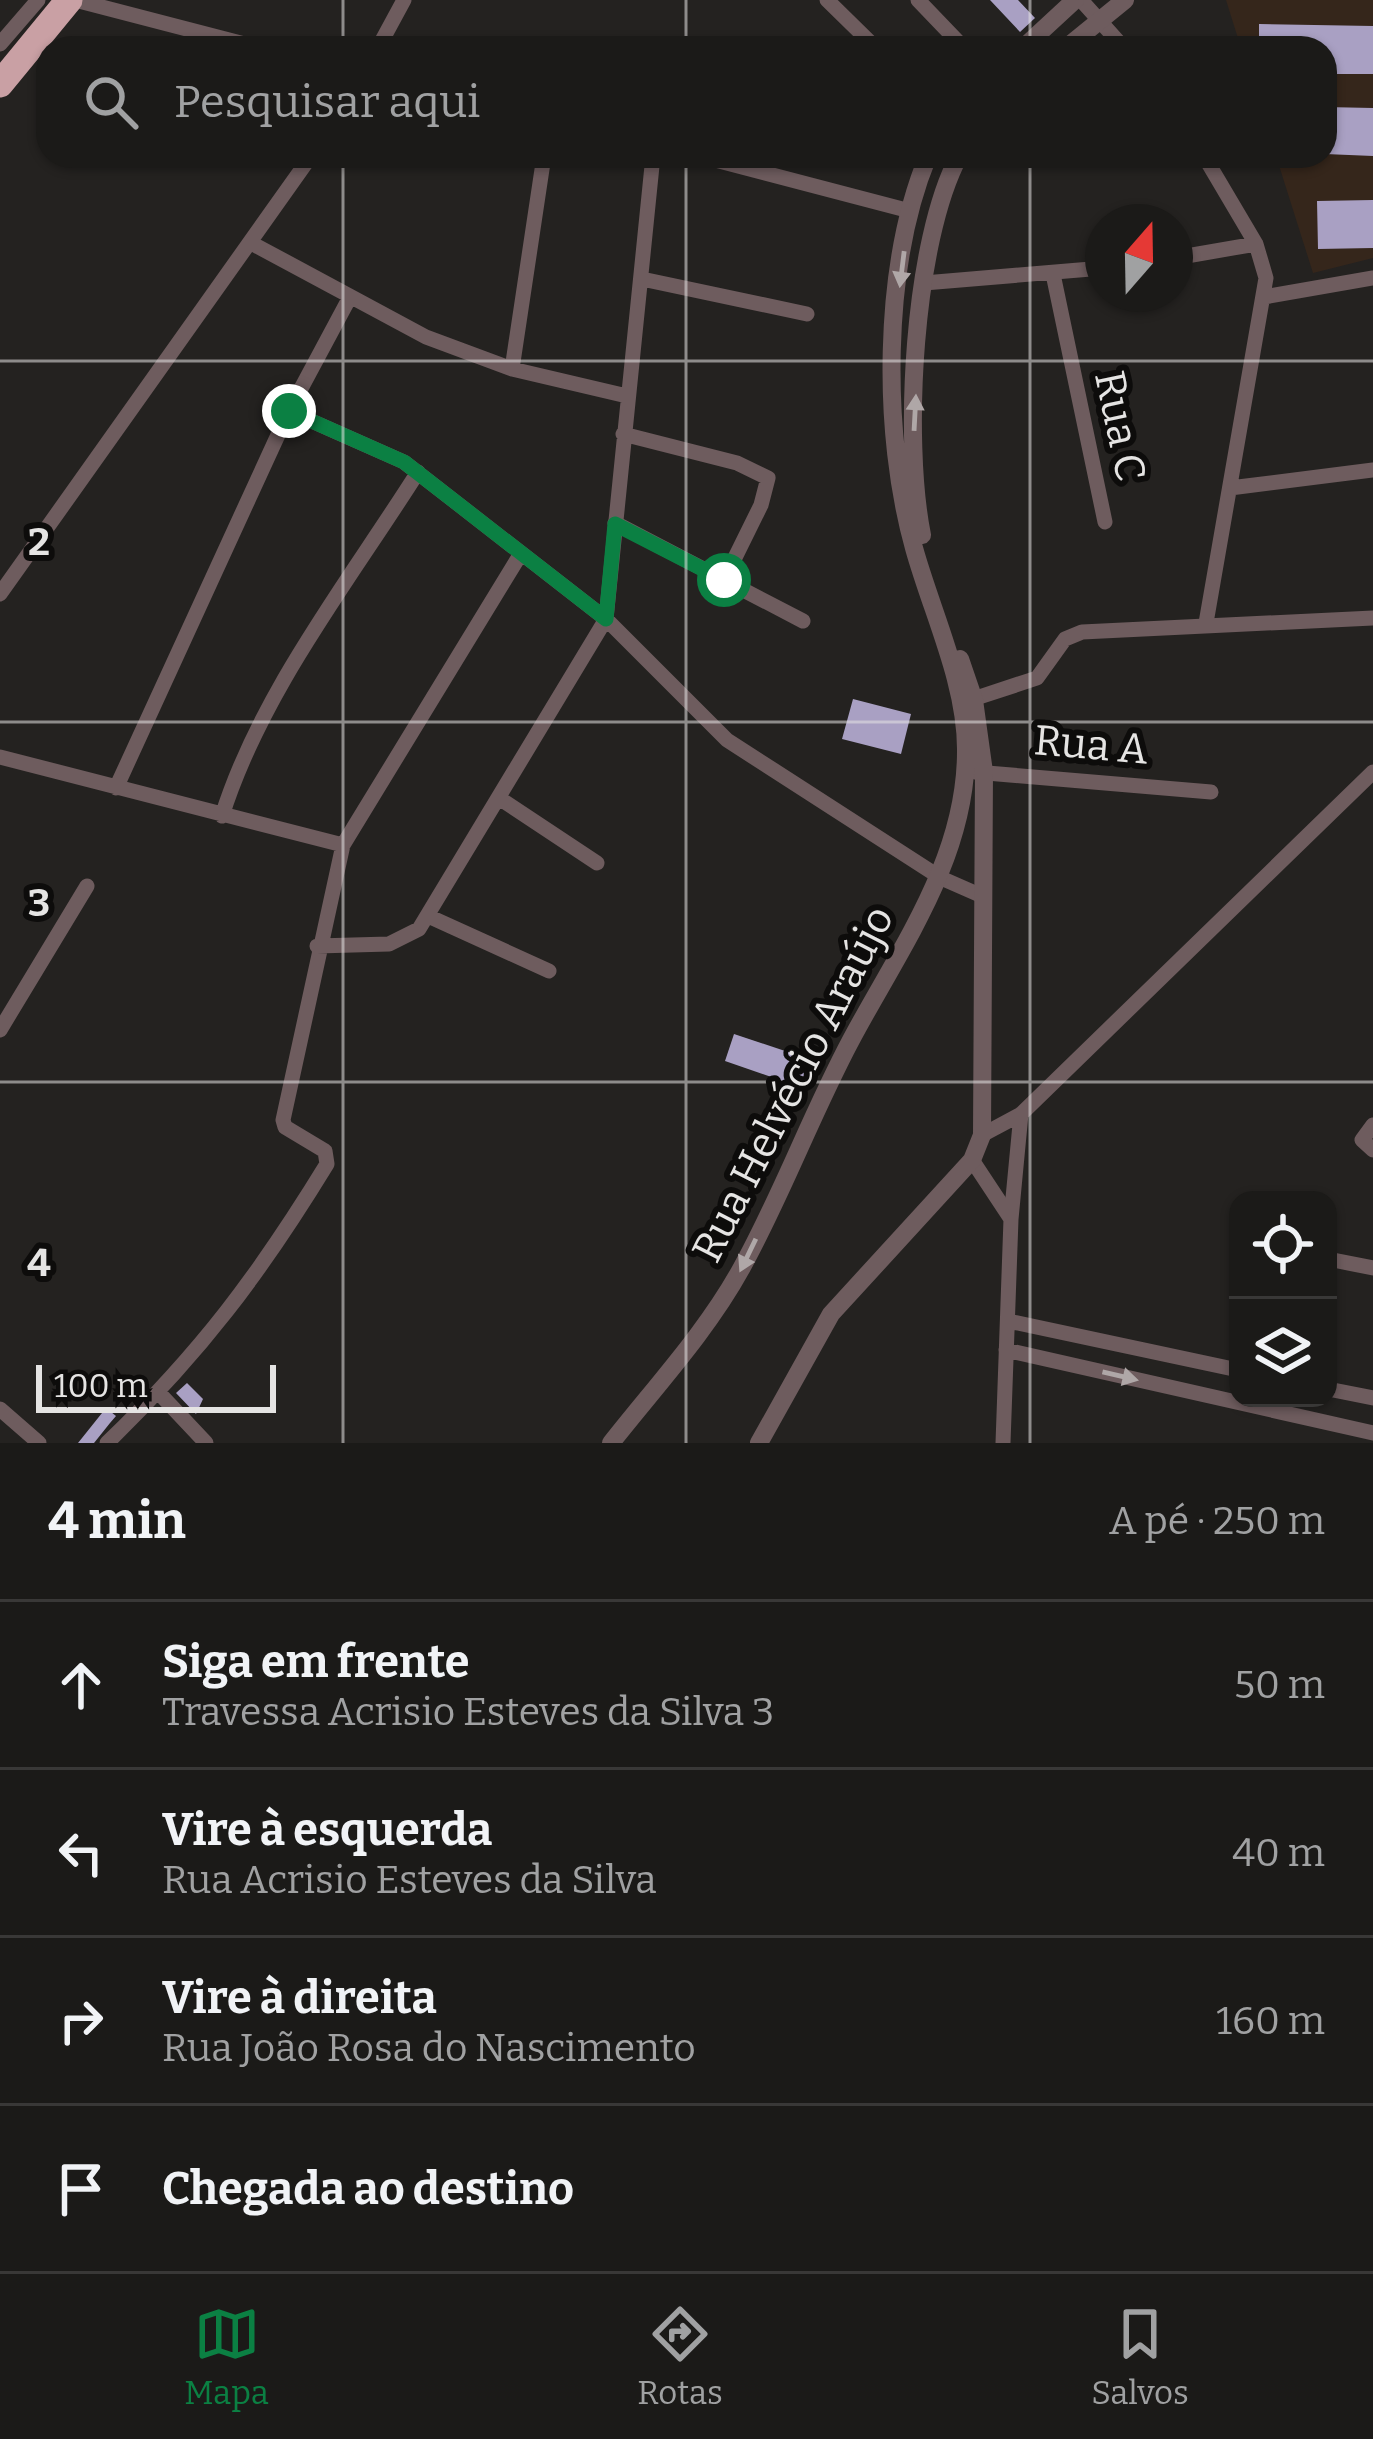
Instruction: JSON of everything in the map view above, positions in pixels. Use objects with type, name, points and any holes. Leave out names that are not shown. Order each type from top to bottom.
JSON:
[{"type":"highway","points":[[41,36],[72,0]]},
{"type":"highway","points":[[0,84],[36,42]]},
{"type":"street","points":[[0,44],[38,0]]},
{"type":"street","points":[[72,0],[213,36]]},
{"type":"street","points":[[384,36],[404,0]]},
{"type":"street","points":[[827,0],[864,36]]},
{"type":"street","points":[[918,0],[952,36]]},
{"type":"street","points":[[1037,36],[1078,0],[1114,36]]},
{"type":"street","points":[[1080,36],[1125,0]]},
{"type":"street","points":[[0,594],[253,244],[302,168]]},
{"type":"street","points":[[512,369],[542,168]]},
{"type":"street","points":[[317,946],[400,941],[428,916],[606,619],[652,168]]},
{"type":"street","points":[[746,168],[910,211]]},
{"type":"street","points":[[924,168],[910,211],[896,322],[891,432],[913,544],[967,701]]},
{"type":"street","points":[[759,1443],[782,1393],[831,1314],[972,1160],[983,1129],[982,850],[975,772],[967,701],[928,563],[915,489],[925,283],[942,196],[954,168]]},
{"type":"street","points":[[1206,623],[1264,297],[1265,266],[1211,168]]},
{"type":"street","points":[[253,244],[426,337],[512,369],[627,396]]},
{"type":"street","points":[[1193,255],[1256,244]]},
{"type":"street","points":[[925,283],[1085,270]]},
{"type":"street","name":"Rua C","points":[[1053,274],[1105,522]]},
{"type":"street","points":[[1264,297],[1373,278]]},
{"type":"street","points":[[642,279],[807,314]]},
{"type":"street","points":[[116,788],[289,411],[350,297]]},
{"type":"street","points":[[289,411],[418,472],[606,619],[727,740],[941,878],[982,896]]},
{"type":"street","points":[[623,434],[737,463],[768,478],[761,505],[724,580]]},
{"type":"street","points":[[1230,488],[1373,470]]},
{"type":"street","points":[[222,816],[242,758],[265,715],[418,472]]},
{"type":"street","points":[[615,524],[802,621]]},
{"type":"street","points":[[106,1443],[159,1393],[248,1290],[327,1164],[325,1151],[285,1127],[284,1115],[317,946],[343,845],[520,555]]},
{"type":"street","points":[[967,701],[1041,675],[1072,634],[1206,623],[1373,618]]},
{"type":"street","name":"Rua Helvécio Araújo","points":[[611,1443],[740,1272],[820,1100],[941,878],[975,772],[965,726],[967,701]]},
{"type":"street","points":[[0,757],[343,845]]},
{"type":"street","name":"Rua A","points":[[975,772],[1211,792]]},
{"type":"street","points":[[983,1129],[1021,1114],[1373,772]]},
{"type":"street","points":[[499,798],[597,863]]},
{"type":"street","points":[[951,846],[982,850]]},
{"type":"street","points":[[0,1030],[87,886]]},
{"type":"street","points":[[428,916],[549,971]]},
{"type":"street","points":[[1003,1443],[1011,1219],[1021,1114]]},
{"type":"street","points":[[1373,1125],[1362,1144],[1373,1150]]},
{"type":"street","points":[[972,1160],[1011,1219]]},
{"type":"street","points":[[1337,1260],[1373,1268]]},
{"type":"street","points":[[1008,1321],[1229,1368]]},
{"type":"street","points":[[1006,1350],[1373,1432]]},
{"type":"street","points":[[1337,1391],[1373,1399]]},
{"type":"street","points":[[159,1393],[206,1443]]},
{"type":"street","points":[[3,1418],[39,1443]]},
{"type":"shaded area","points":[[1226,0],[1373,0],[1373,258],[1313,273],[1280,168],[1337,168],[1337,36],[1237,36]]},
{"type":"building","points":[[990,0],[1018,0],[1035,18],[1020,32]]},
{"type":"building","points":[[1259,24],[1373,26],[1373,74],[1337,74],[1337,36],[1259,36]]},
{"type":"building","points":[[1337,107],[1373,108],[1373,156],[1337,154]]},
{"type":"building","points":[[1373,200],[1373,248],[1318,249],[1317,201]]},
{"type":"building","points":[[853,699],[911,714],[901,754],[842,739]]},
{"type":"building","points":[[734,1034],[818,1062],[809,1090],[725,1061]]},
{"type":"building","points":[[187,1383],[203,1399],[196,1414],[176,1393]]},
{"type":"building","points":[[106,1408],[116,1416],[94,1443],[78,1443]]},
{"type":"route","points":[[289,411],[404,462],[606,619],[615,524],[724,580]]}]
